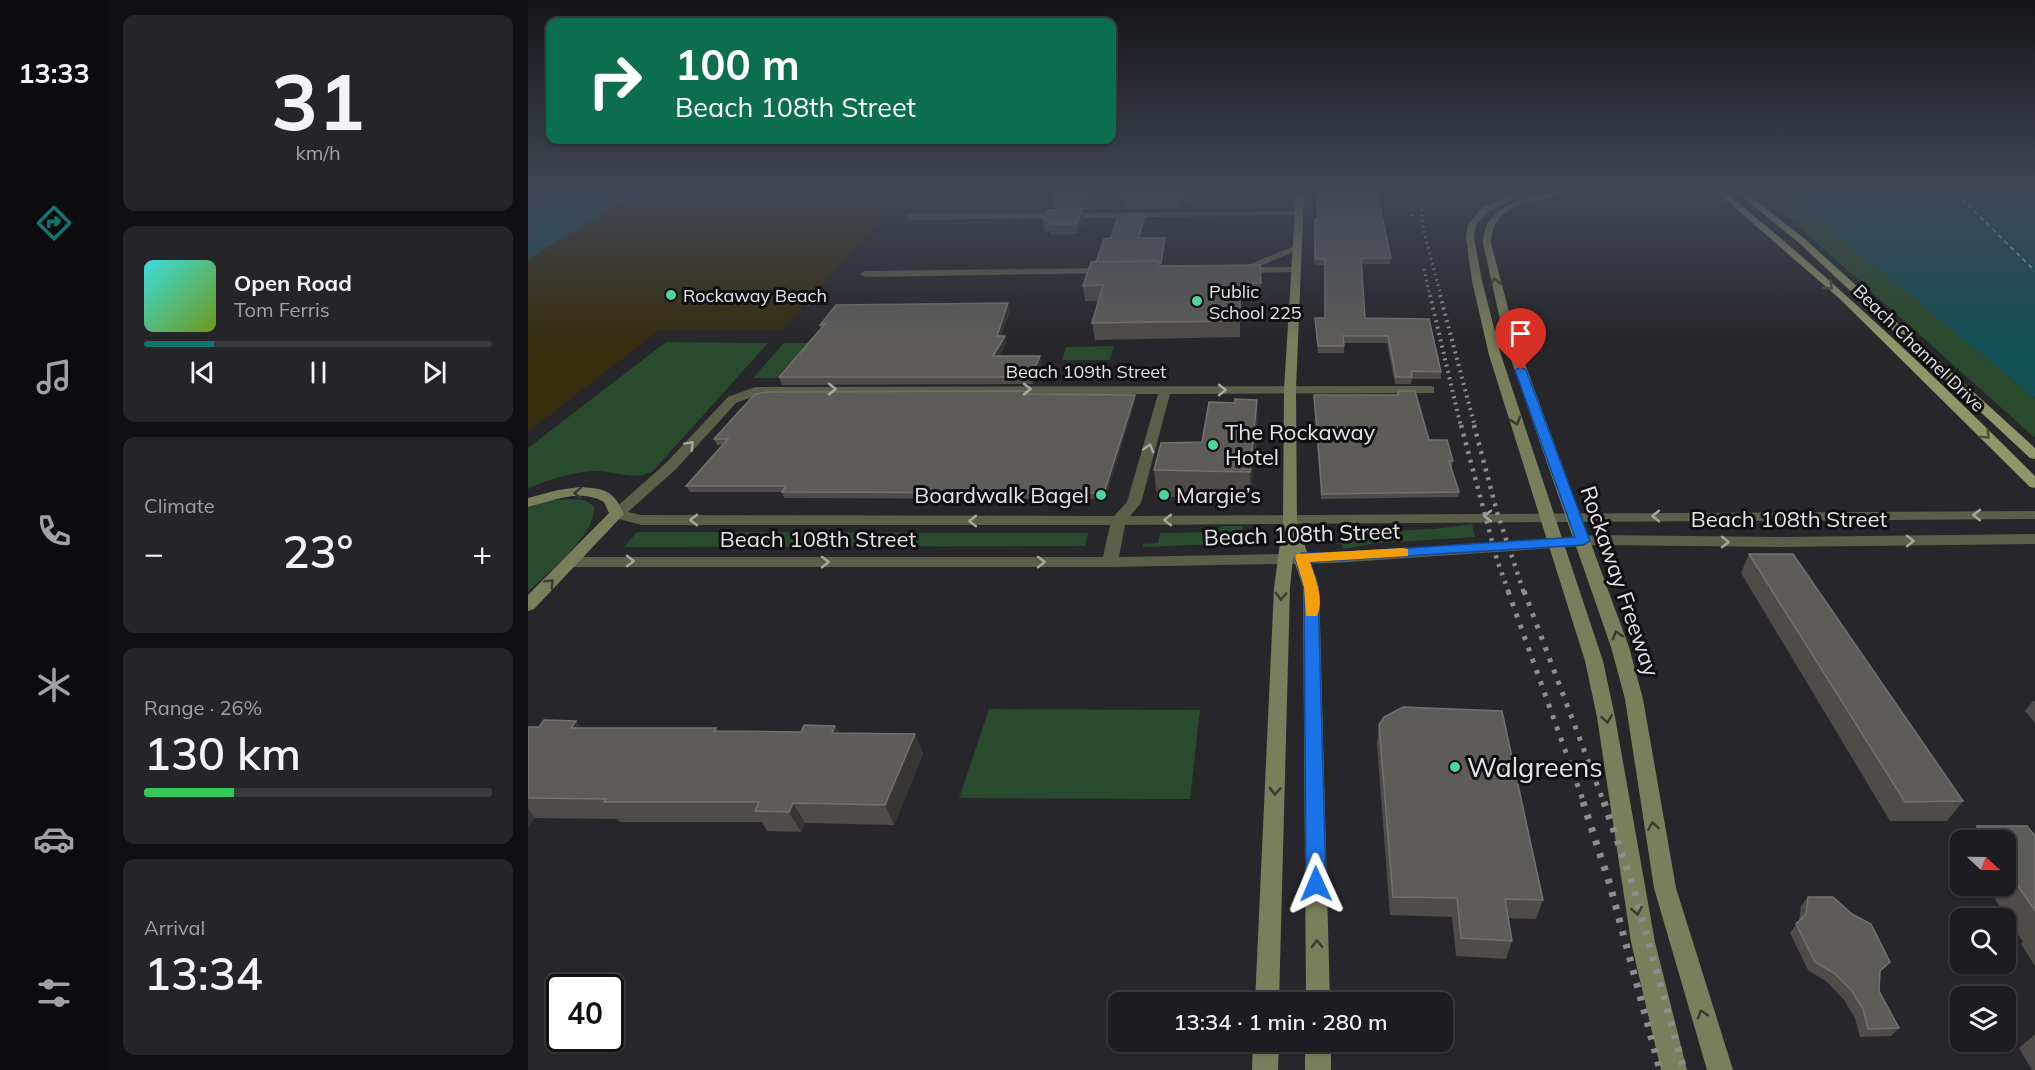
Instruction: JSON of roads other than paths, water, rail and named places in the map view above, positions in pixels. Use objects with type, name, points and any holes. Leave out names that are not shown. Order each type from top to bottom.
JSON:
[{"type":"main road","name":"Beach Channel Drive","points":[[1784,243],[1912,363],[2035,484]]},
{"type":"main road","name":"Beach Channel Drive","points":[[1803,243],[2035,455]]},
{"type":"street","points":[[1269,992],[1293,558],[1290,521],[1290,390],[1296,243]]},
{"type":"street","points":[[1471,243],[1487,328],[1587,637],[1601,688],[1636,902],[1674,1070]]},
{"type":"street","name":"Rockaway Freeway","points":[[1488,243],[1511,342],[1613,624],[1628,673],[1665,888],[1720,1070]]},
{"type":"street","points":[[1239,270],[1295,249]]},
{"type":"street","points":[[1227,270],[1294,270]]},
{"type":"street","points":[[865,274],[1114,271]]},
{"type":"street","name":"Beach 109th Street","points":[[617,514],[671,466],[729,403],[743,394],[773,389],[1430,390]]},
{"type":"street","points":[[1110,562],[1119,519],[1134,503],[1165,390]]},
{"type":"street","points":[[528,503],[565,493],[597,493],[610,499],[617,514],[528,605]]},
{"type":"street","name":"Beach 108th Street","points":[[617,514],[642,520],[1290,521],[1547,516],[2035,515]]},
{"type":"street","name":"Beach 108th Street","points":[[571,562],[1110,562],[1334,558],[1583,541],[2035,539]]},
{"type":"street","points":[[1293,558],[1311,587],[1318,992]]},
{"type":"street","points":[[1265,1070],[1266,1052]]},
{"type":"street","points":[[1318,1052],[1318,1070]]},
{"type":"water","points":[[528,243],[555,243],[528,259]]},
{"type":"water","points":[[1847,243],[2035,243],[2035,398]]},
{"type":"railway","points":[[1427,243],[1441,296]]},
{"type":"railway","points":[[1424,269],[1430,296]]},
{"type":"railway","points":[[1430,295],[1461,427]]},
{"type":"railway","points":[[1440,295],[1475,427]]},
{"type":"railway","points":[[1461,425],[1497,560],[1509,593]]},
{"type":"railway","points":[[1474,425],[1497,512],[1524,593]]},
{"type":"railway","points":[[1508,591],[1584,803]]},
{"type":"railway","points":[[1524,591],[1604,803]]},
{"type":"railway","points":[[1583,802],[1610,885],[1660,1070]]},
{"type":"railway","points":[[1604,802],[1633,886],[1684,1070]]},
{"type":"place","name":"Rockaway Beach","points":[[671,295]]},
{"type":"place","name":"Public School 225","points":[[1197,301]]},
{"type":"place","name":"The Rockaway Hotel","points":[[1213,445]]},
{"type":"place","name":"Boardwalk Bagel","points":[[1101,495]]},
{"type":"place","name":"Margie’s","points":[[1164,495]]},
{"type":"place","name":"Walgreens","points":[[1455,767]]}]
